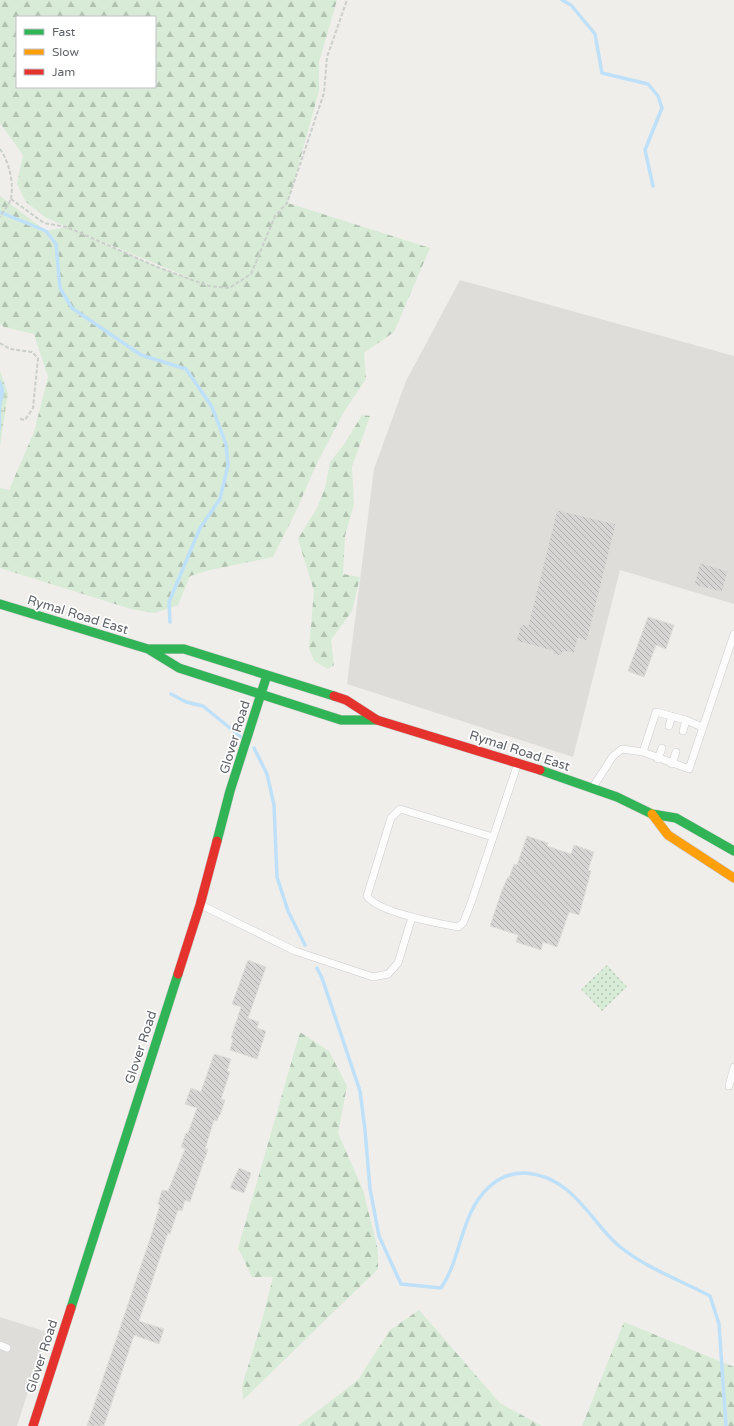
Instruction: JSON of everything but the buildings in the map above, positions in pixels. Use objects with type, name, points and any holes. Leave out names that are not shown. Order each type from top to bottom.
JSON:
[{"type":"main road","name":"Rymal Road East","points":[[0,604],[148,650],[179,668],[341,720],[378,720]]},
{"type":"main road","name":"Rymal Road East","points":[[148,650],[184,649],[267,674],[346,700],[378,720],[518,763],[593,788],[617,797],[652,814],[676,818],[729,859],[734,878]]},
{"type":"main road","name":"Glover Road","points":[[33,1426],[200,905],[230,791],[267,674]]},
{"type":"main road","name":"Rymal Road East","points":[[652,814],[668,835],[729,859]]},
{"type":"lane","points":[[593,788],[613,756],[622,749],[643,752],[658,759],[690,769],[702,727],[734,634]]},
{"type":"lane","points":[[643,752],[656,712],[686,720],[702,727]]},
{"type":"lane","points":[[669,726],[672,716]]},
{"type":"lane","points":[[683,731],[686,720]]},
{"type":"lane","points":[[658,759],[662,748]]},
{"type":"lane","points":[[672,764],[676,752]]},
{"type":"lane","points":[[493,837],[400,809],[391,818],[367,896],[371,902],[412,917],[458,927],[463,923],[493,837],[518,763]]},
{"type":"lane","points":[[200,905],[295,952],[373,977],[388,974],[398,963],[412,917]]},
{"type":"lane","points":[[728,1086],[734,1067]]},
{"type":"path","points":[[11,199],[44,223],[67,227],[157,267],[209,286],[229,288],[251,274],[275,216],[288,203],[324,93],[327,57],[347,0]]},
{"type":"path","points":[[0,149],[7,159],[11,182],[11,199],[0,217]]},
{"type":"path","points":[[0,343],[10,349],[32,352],[38,358],[33,408],[25,420],[20,419]]},
{"type":"shaded area","points":[[460,280],[734,356],[734,604],[620,570],[573,757],[347,684],[374,469],[406,381]]},
{"type":"shaded area","points":[[0,1317],[47,1332],[17,1426],[0,1426]]},
{"type":"green space","points":[[0,0],[337,0],[319,62],[319,91],[288,203],[430,248],[394,332],[364,353],[366,379],[345,410],[316,465],[297,509],[273,557],[210,570],[190,576],[178,605],[154,613],[131,609],[0,568],[0,488],[9,490],[34,432],[48,377],[34,334],[4,327],[0,323],[0,196],[46,231],[67,227],[45,217],[26,202],[17,184],[23,155],[0,123]],"holes":[[[74,230],[198,281],[157,267]]]},
{"type":"green space","points":[[0,371],[8,393],[0,446]]},
{"type":"green space","points":[[362,415],[370,416],[352,467],[354,504],[345,536],[343,574],[360,577],[352,611],[331,640],[334,665],[328,669],[314,661],[309,648],[314,591],[298,539],[317,508],[325,488],[330,462],[343,446]]},
{"type":"green space","points":[[607,965],[627,987],[602,1011],[581,989]]},
{"type":"green space","points":[[300,1032],[329,1051],[347,1086],[338,1133],[363,1190],[378,1250],[378,1269],[243,1400],[242,1386],[261,1324],[273,1277],[252,1277],[238,1248]]},
{"type":"green space","points":[[419,1310],[500,1403],[542,1426],[298,1426],[358,1380],[390,1330]]},
{"type":"green space","points":[[624,1322],[734,1367],[734,1426],[582,1426]]},
{"type":"water","points":[[0,379],[4,387],[4,394],[1,410],[0,433]]},
{"type":"waterway","points":[[562,0],[571,5],[595,34],[602,73],[648,84],[658,96],[662,108],[645,150],[653,186]]},
{"type":"waterway","points":[[0,212],[46,231],[56,244],[60,288],[72,308],[141,355],[186,369],[212,407],[226,444],[228,465],[220,499],[200,528],[169,602],[170,622]]},
{"type":"waterway","points":[[171,694],[186,702],[203,706],[241,737]]},
{"type":"waterway","points":[[254,748],[267,774],[274,805],[277,877],[288,911],[305,945]]},
{"type":"waterway","points":[[317,968],[322,978],[360,1091],[370,1189],[379,1236],[401,1284],[441,1288],[448,1276],[472,1210],[488,1188],[497,1181],[507,1176],[528,1173],[548,1178],[574,1196],[612,1240],[629,1254],[710,1296],[719,1324],[726,1426]]},
{"type":"traffic: fast","points":[[0,604],[148,649],[179,668],[341,720],[377,720]]},
{"type":"traffic: fast","points":[[148,649],[184,649],[334,696]]},
{"type":"traffic: fast","points":[[217,841],[230,791],[267,675]]},
{"type":"traffic: fast","points":[[540,770],[617,797],[652,814],[676,818],[734,851]]},
{"type":"traffic: fast","points":[[71,1308],[178,974]]},
{"type":"traffic: slow","points":[[652,814],[668,835],[734,878]]},
{"type":"traffic: jam","points":[[334,696],[346,700],[377,720],[540,770]]},
{"type":"traffic: jam","points":[[178,974],[200,905],[217,841]]},
{"type":"traffic: jam","points":[[33,1426],[71,1308]]}]
